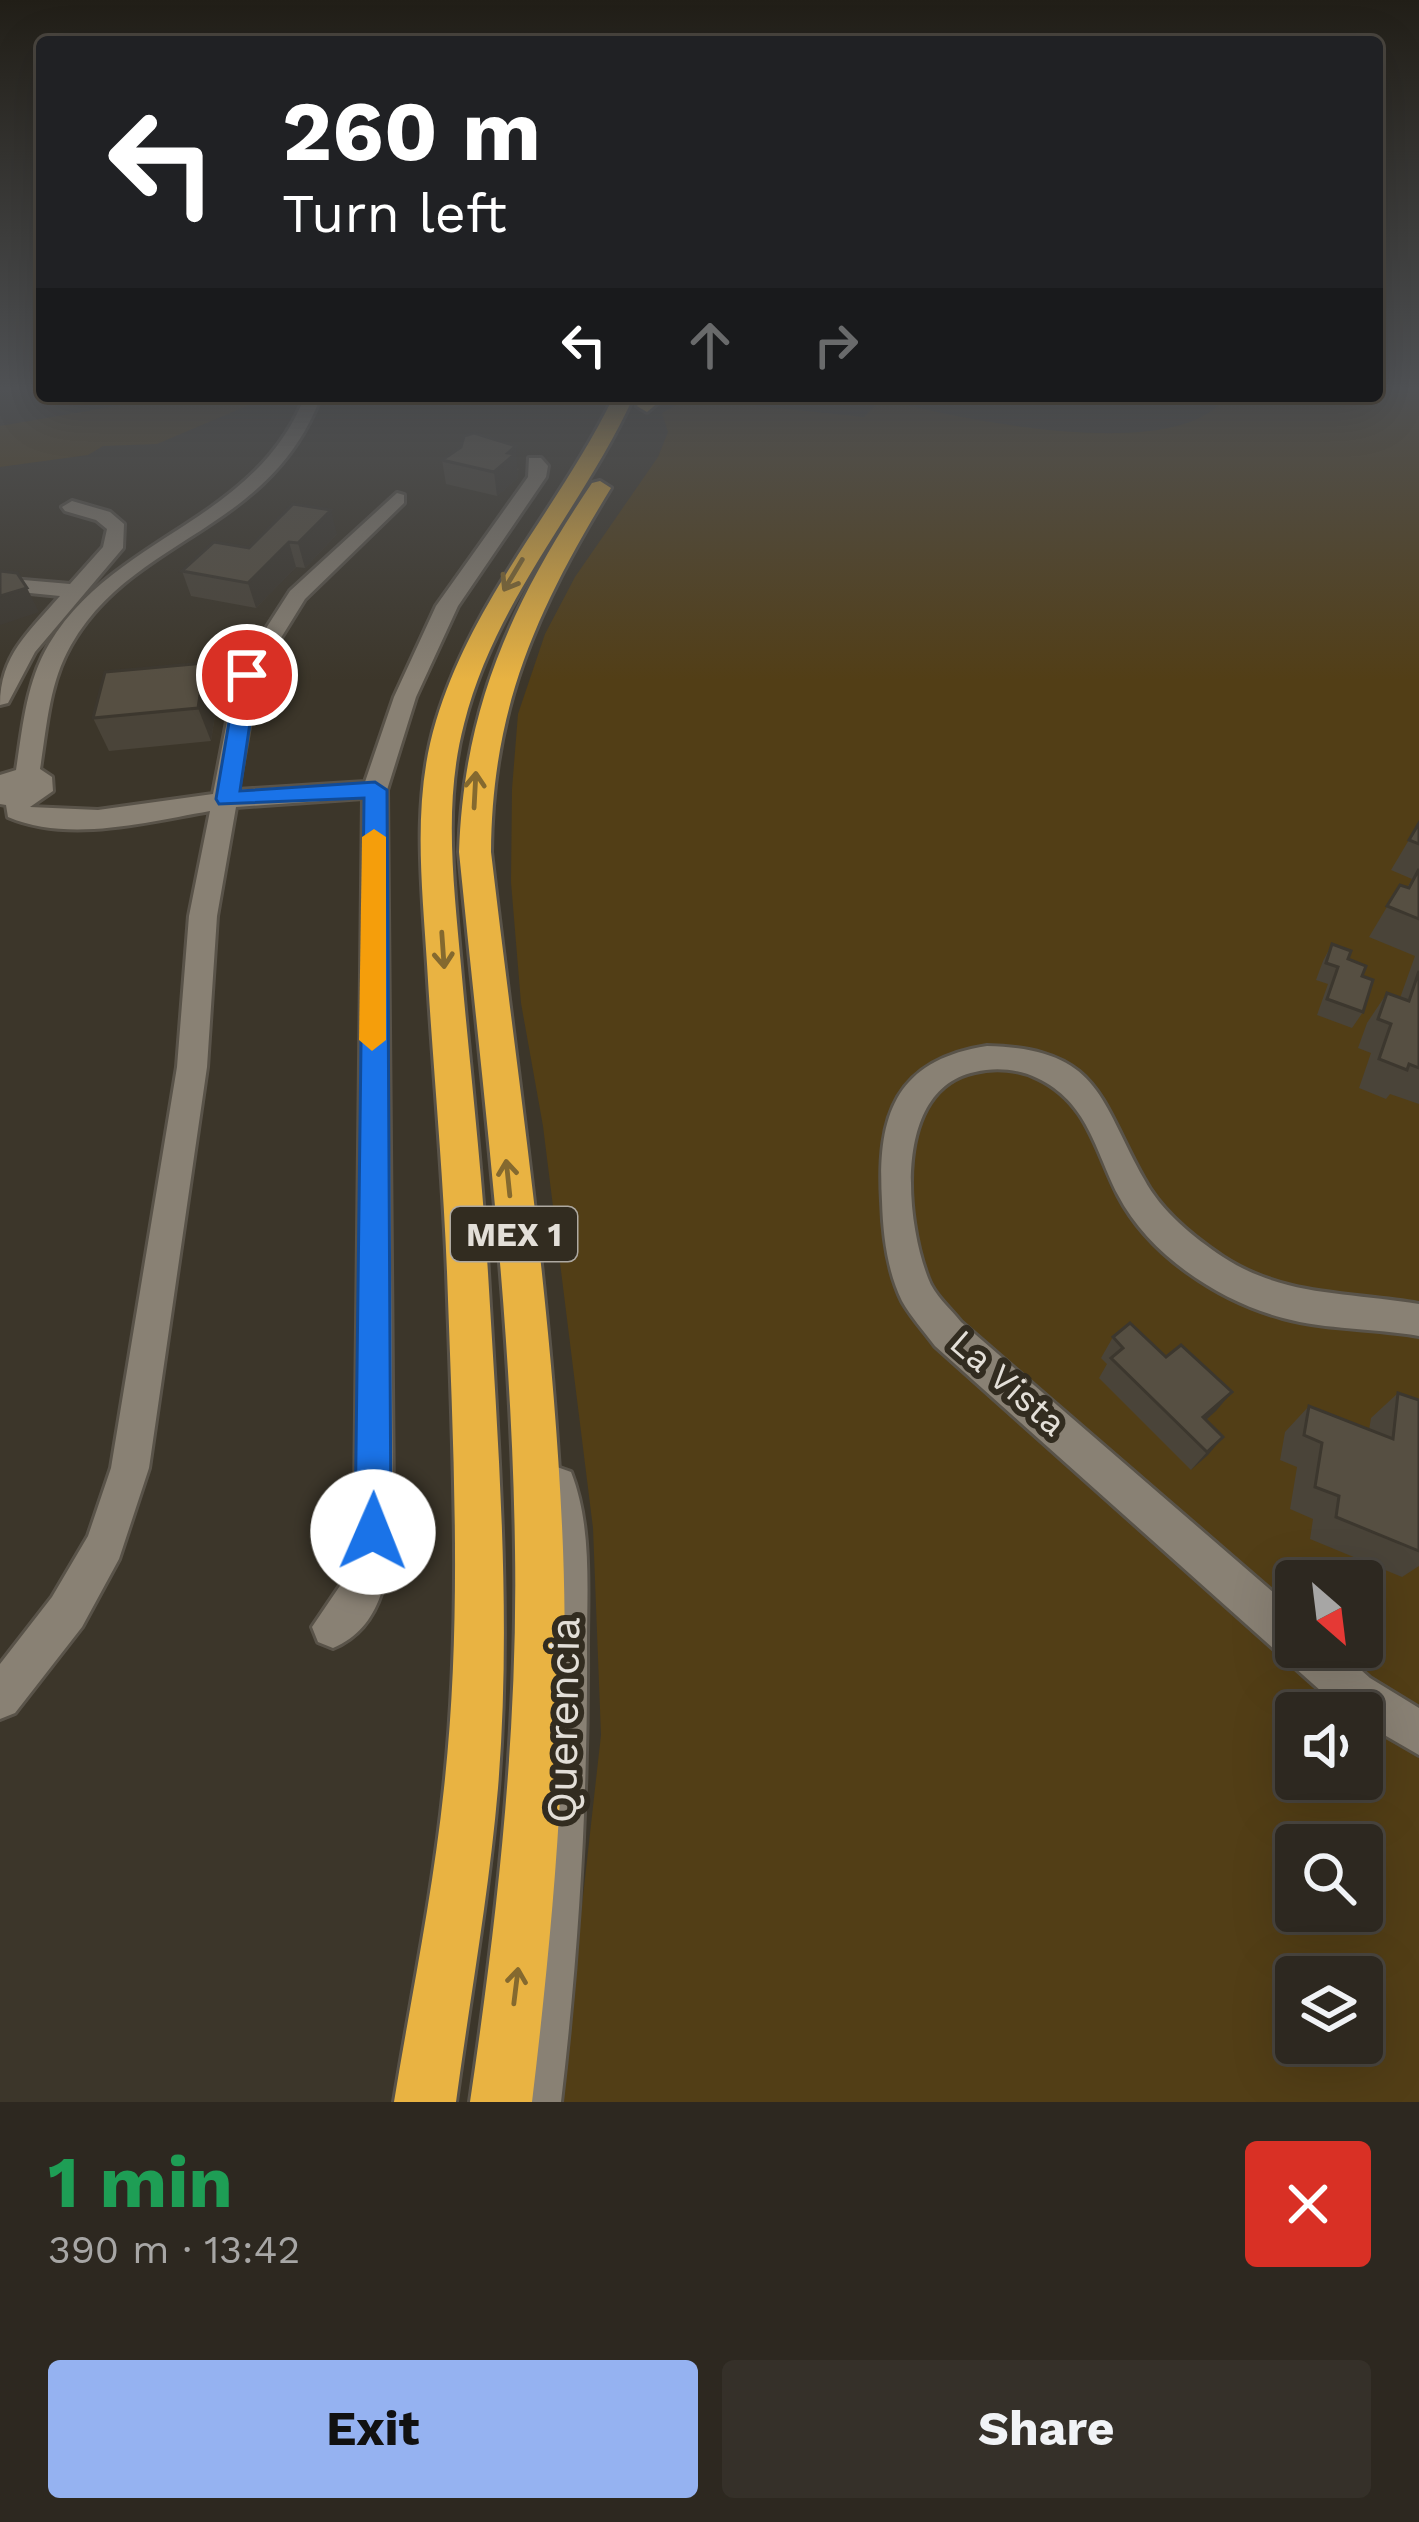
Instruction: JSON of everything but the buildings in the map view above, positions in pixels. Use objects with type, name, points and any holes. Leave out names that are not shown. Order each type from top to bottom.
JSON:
[{"type":"highway","name":"MEX 1","points":[[425,2102],[458,1899],[478,1692],[480,1526],[472,1359],[436,862],[442,755],[472,656],[496,606],[581,485]]},
{"type":"highway","name":"MEX 1","points":[[501,2102],[526,1901],[541,1651],[538,1519],[525,1341],[475,852],[476,773],[498,679],[522,620],[594,485]]},
{"type":"highway","points":[[447,2102],[483,1838],[496,1618],[493,1532],[472,1359]]},
{"type":"street","points":[[247,485],[102,593],[73,624],[37,695],[14,793],[17,811],[25,818],[49,821],[227,799],[375,790]]},
{"type":"street","points":[[333,1627],[368,1580],[374,1502],[375,790],[405,697],[438,622],[531,485]]},
{"type":"street","points":[[0,1698],[67,1612],[105,1545],[130,1468],[192,1067],[202,916],[227,799],[242,694],[268,634],[297,595],[397,499]]},
{"type":"street","points":[[0,698],[25,650],[113,548],[117,529],[103,516],[72,507]]},
{"type":"street","points":[[0,584],[74,591]]},
{"type":"street","points":[[0,651],[25,650]]},
{"type":"street","name":"La Vista","points":[[1275,1622],[948,1334],[915,1289],[898,1186],[900,1120],[920,1084],[955,1064],[997,1055],[1036,1065],[1068,1082],[1095,1108],[1136,1197],[1173,1241],[1245,1289],[1318,1310],[1419,1320]]},
{"type":"street","name":"Querencia","points":[[525,1341],[559,1496],[566,1612],[563,1807],[536,2102]]},
{"type":"street","points":[[1327,1668],[1355,1693],[1419,1733]]},
{"type":"shaded area","points":[[639,485],[1419,485],[1419,2102],[560,2102],[601,1735],[593,1528],[543,1126],[521,1003],[511,882],[518,714],[545,634],[575,577]]},
{"type":"slow traffic","points":[[372,1040],[374,837]]},
{"type":"route","points":[[247,675],[227,799],[375,790],[373,1532]]}]
